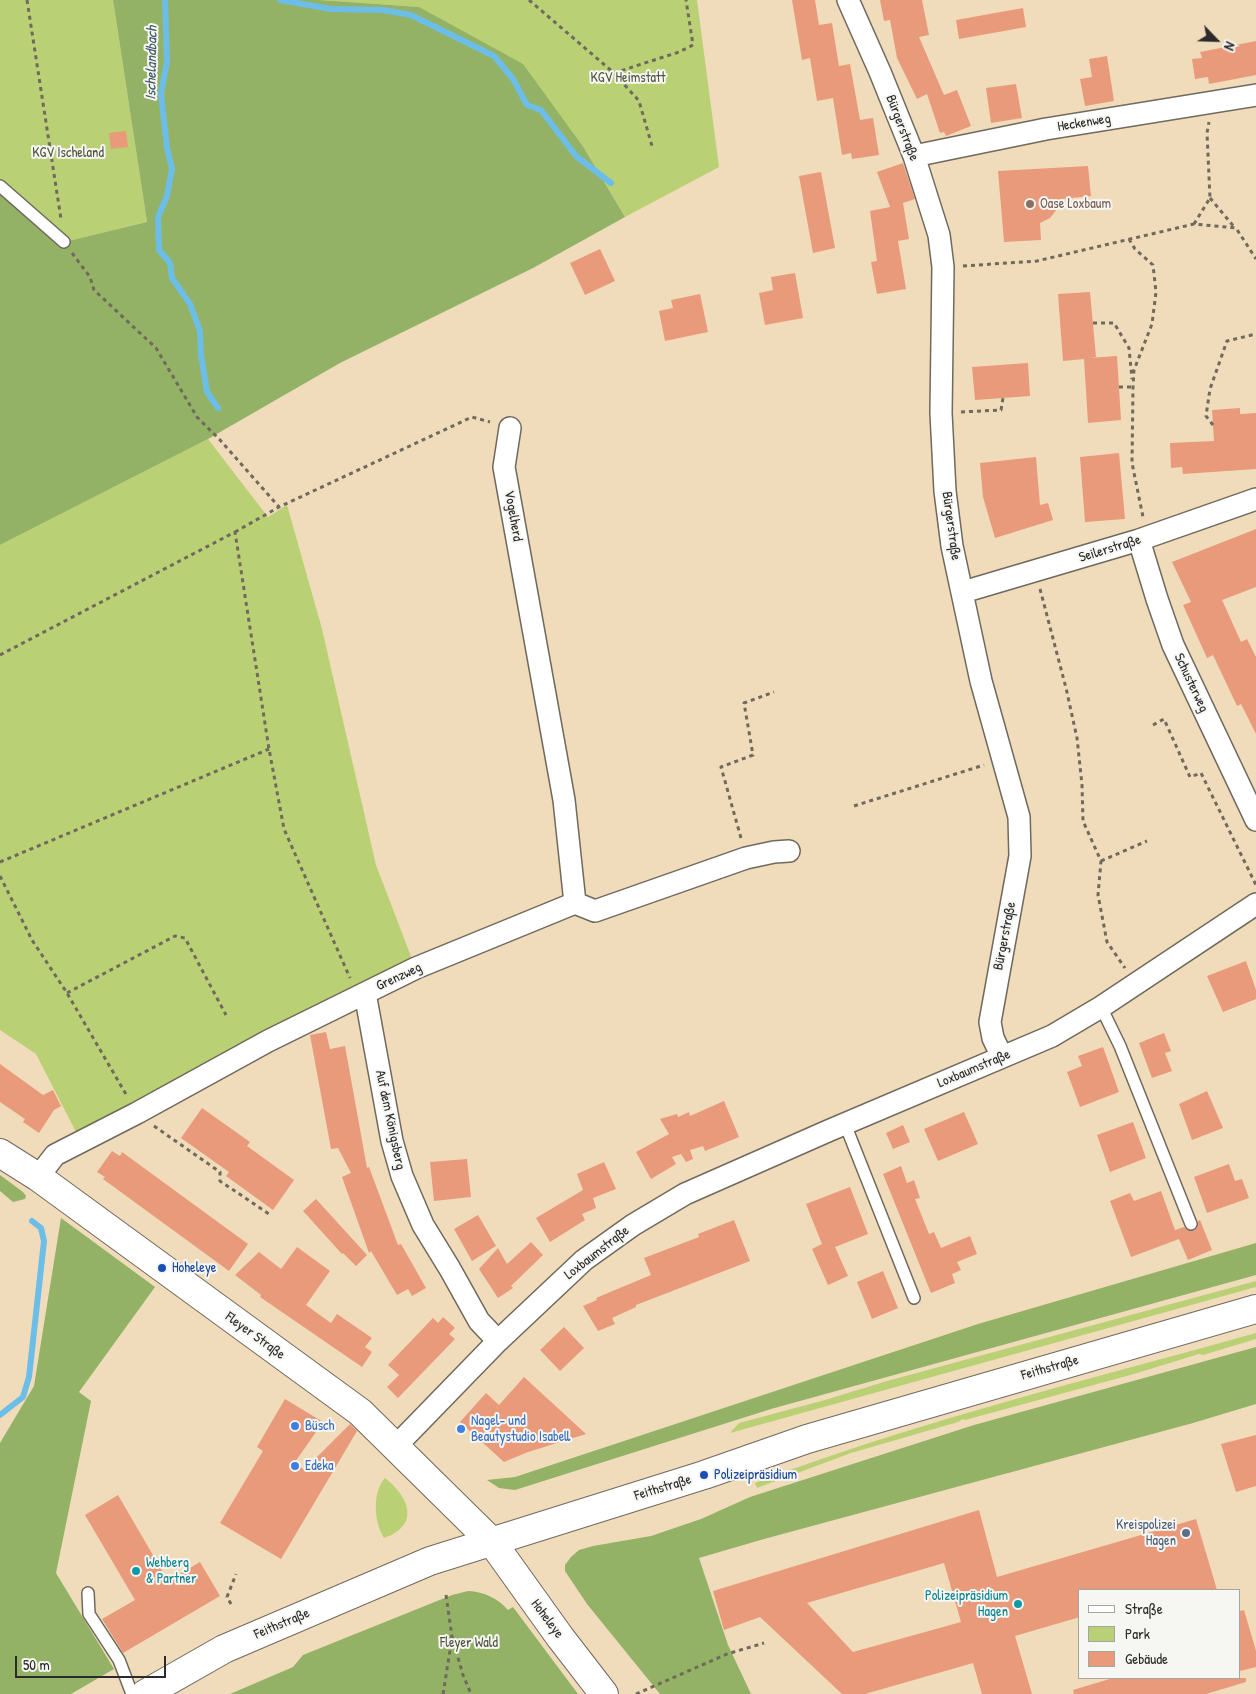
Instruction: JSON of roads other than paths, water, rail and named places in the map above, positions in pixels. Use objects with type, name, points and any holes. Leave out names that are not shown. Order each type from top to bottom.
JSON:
[{"type":"main road","name":"Fleyer Straße","points":[[0,1153],[38,1177],[360,1412],[492,1542]]},
{"type":"main road","name":"Feithstraße","points":[[145,1694],[224,1649],[430,1561],[704,1476],[807,1439],[1256,1309]]},
{"type":"main road","name":"Hoheleye","points":[[492,1542],[560,1637],[604,1694]]},
{"type":"street","name":"Bürgerstraße","points":[[848,0],[914,156],[934,216],[943,267],[941,413],[945,491],[952,546],[981,681],[1019,816],[1020,856],[990,1022],[993,1038],[1002,1057]]},
{"type":"street","name":"Heckenweg","points":[[914,156],[1046,130],[1256,95]]},
{"type":"street","name":"Vogelherd","points":[[510,428],[504,467],[564,800],[575,902]]},
{"type":"street","name":"Seilerstraße","points":[[963,592],[1139,540],[1256,499]]},
{"type":"street","name":"Schusterweg","points":[[1139,540],[1173,645],[1256,820]]},
{"type":"street","points":[[575,902],[595,911],[746,858],[789,851]]},
{"type":"street","name":"Grenzweg","points":[[38,1177],[55,1155],[137,1113],[268,1041],[416,968],[575,902]]},
{"type":"street","name":"Loxbaumstraße","points":[[395,1447],[498,1341],[584,1260],[633,1225],[685,1194],[1052,1036],[1101,1007],[1256,904]]},
{"type":"street","name":"Auf dem Königsberg","points":[[362,995],[392,1141],[402,1176],[423,1225],[479,1321],[498,1341]]},
{"type":"lane","points":[[0,186],[64,242]]},
{"type":"lane","points":[[1101,1007],[1120,1046],[1191,1224]]},
{"type":"lane","points":[[845,1124],[914,1298]]},
{"type":"lane","points":[[88,1593],[89,1614],[119,1660],[132,1694]]},
{"type":"waterway","name":"Ischelandbach","points":[[165,0],[167,62],[161,93],[167,148],[172,169],[167,196],[158,217],[159,250],[170,263],[172,278],[190,304],[200,331],[201,355],[207,392],[218,408]]},
{"type":"waterway","points":[[280,0],[331,9],[383,10],[411,15],[494,56],[513,79],[527,105],[541,110],[576,156],[611,183]]},
{"type":"waterway","points":[[0,1415],[23,1397],[29,1377],[44,1241],[41,1228],[32,1221]]},
{"type":"place","name":"Oase Loxbaum","points":[[1030,204]]},
{"type":"place","name":"Hoheleye","points":[[162,1268]]},
{"type":"place","name":"Büsch","points":[[295,1426]]},
{"type":"place","name":"Nagel- und Beautystudio Isabell","points":[[461,1429]]},
{"type":"place","name":"Edeka","points":[[295,1466]]},
{"type":"place","name":"Polizeipräsidium","points":[[704,1475]]},
{"type":"place","name":"Kreispolizei Hagen","points":[[1186,1533]]},
{"type":"place","name":"Wehberg & Partner","points":[[136,1571]]},
{"type":"place","name":"Polizeipräsidium Hagen","points":[[1018,1604]]},
{"type":"park label","name":"KGV Heimstatt","points":[[628,78]]},
{"type":"park label","name":"KGV Ischeland","points":[[68,153]]},
{"type":"park label","name":"Fleyer Wald","points":[[469,1643]]}]
